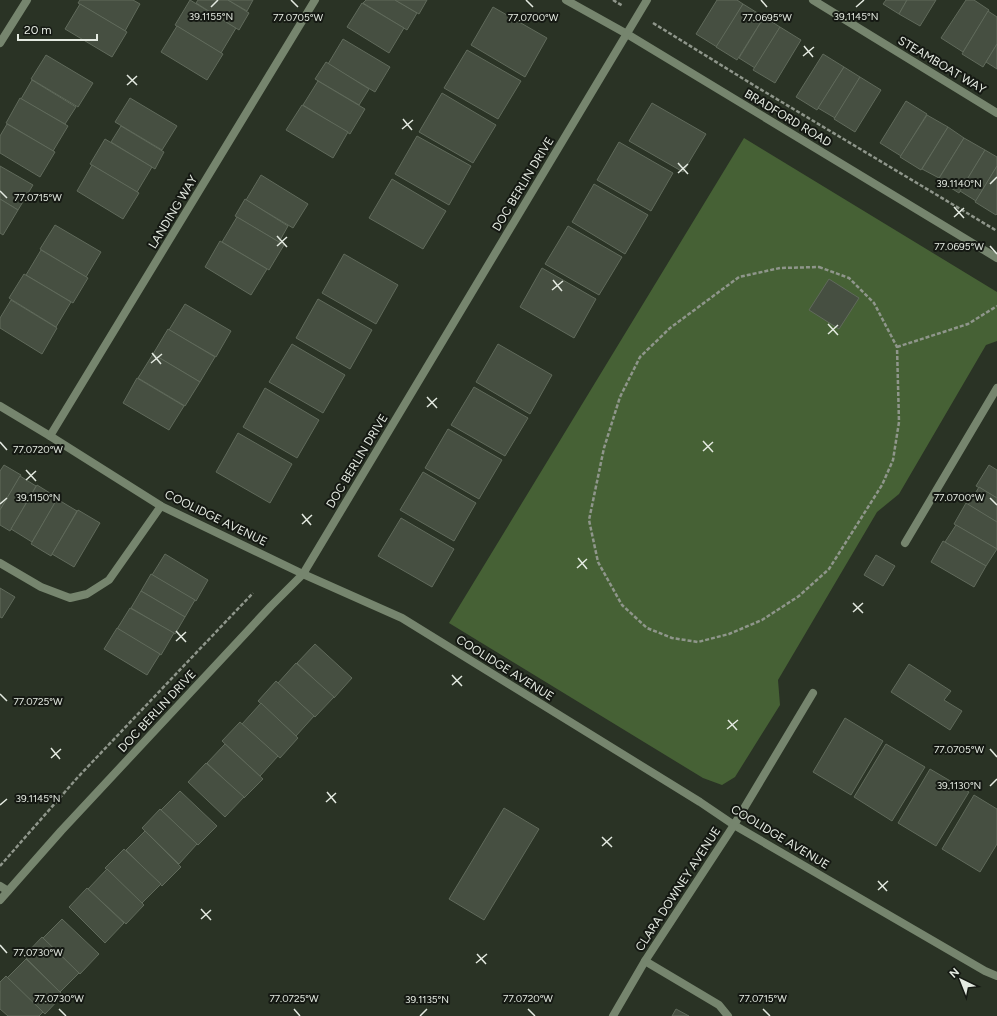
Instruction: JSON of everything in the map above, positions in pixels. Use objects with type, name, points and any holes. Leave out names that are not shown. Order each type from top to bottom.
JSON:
[{"type":"street","points":[[0,43],[27,0]]},
{"type":"street","name":"LANDING WAY","points":[[50,436],[315,0]]},
{"type":"street","name":"BRADFORD ROAD","points":[[566,0],[627,34],[997,258]]},
{"type":"street","name":"DOC BERLIN DRIVE","points":[[0,900],[61,831],[271,606],[303,574],[647,0]]},
{"type":"street","name":"STEAMBOAT WAY","points":[[813,0],[997,113]]},
{"type":"street","points":[[905,543],[996,392]]},
{"type":"street","name":"COOLIDGE AVENUE","points":[[0,406],[161,506],[303,574],[402,618],[700,802],[734,825],[985,971],[997,976]]},
{"type":"street","points":[[0,563],[41,587],[70,598],[87,594],[109,580],[161,506]]},
{"type":"street","name":"CLARA DOWNEY AVENUE","points":[[612,1016],[645,961],[734,825],[813,693]]},
{"type":"street","points":[[0,886],[8,891]]},
{"type":"street","points":[[645,961],[719,1005],[728,1016]]},
{"type":"street","name":"COOLIDGE AVENUE","points":[[985,971],[997,983]]},
{"type":"path","points":[[613,0],[662,28],[755,86],[997,231]]},
{"type":"path","points":[[818,267],[849,278],[874,303],[897,347],[899,422],[893,460],[882,485],[829,569],[799,596],[762,620],[729,634],[698,642],[672,638],[647,628],[622,605],[598,562],[588,520],[604,448],[620,397],[640,357],[670,328],[740,277],[780,268],[818,267]]},
{"type":"path","points":[[897,347],[968,324],[997,306]]},
{"type":"path","points":[[0,866],[78,777],[253,593]]},
{"type":"green space","points":[[744,138],[997,292],[997,341],[986,345],[899,494],[877,512],[778,680],[780,705],[735,777],[722,785],[703,778],[449,623]]},
{"type":"building","points":[[80,0],[133,0],[140,4],[125,31],[78,3]]},
{"type":"building","points":[[190,0],[236,28],[221,53],[175,25]]},
{"type":"building","points":[[198,0],[228,0],[249,13],[239,30],[196,3]]},
{"type":"building","points":[[228,0],[253,0],[247,11]]},
{"type":"building","points":[[366,0],[395,0],[417,13],[407,30],[363,3]]},
{"type":"building","points":[[395,0],[427,0],[419,14]]},
{"type":"building","points":[[717,0],[737,0],[743,4],[717,47],[696,34]]},
{"type":"building","points":[[886,0],[907,0],[899,14],[883,4]]},
{"type":"building","points":[[907,0],[936,0],[920,26],[899,14]]},
{"type":"building","points":[[966,0],[974,0],[989,10],[963,52],[941,38]]},
{"type":"building","points":[[362,3],[404,28],[389,53],[347,27]]},
{"type":"building","points":[[80,4],[127,32],[112,57],[65,29]]},
{"type":"building","points":[[743,4],[764,17],[737,60],[716,47]]},
{"type":"building","points":[[493,7],[547,38],[525,77],[471,45]]},
{"type":"building","points":[[988,11],[997,17],[997,44],[983,67],[962,54]]},
{"type":"building","points":[[764,17],[780,27],[755,68],[739,58]]},
{"type":"building","points":[[177,26],[223,54],[207,80],[161,52]]},
{"type":"building","points":[[780,27],[801,40],[775,83],[753,70]]},
{"type":"building","points":[[343,39],[390,67],[375,92],[328,64]]},
{"type":"building","points":[[997,44],[997,69],[986,62]]},
{"type":"building","points":[[467,50],[521,81],[498,119],[444,88]]},
{"type":"building","points":[[823,54],[844,67],[817,110],[796,97]]},
{"type":"building","points":[[46,55],[93,83],[78,107],[31,79]]},
{"type":"building","points":[[326,62],[369,89],[359,105],[315,79]]},
{"type":"building","points":[[844,67],[860,77],[835,118],[818,108]]},
{"type":"building","points":[[860,77],[881,90],[855,132],[834,119]]},
{"type":"building","points":[[32,80],[76,107],[65,124],[21,99]]},
{"type":"building","points":[[318,81],[365,109],[350,134],[303,105]]},
{"type":"building","points":[[442,93],[496,125],[473,163],[419,132]]},
{"type":"building","points":[[20,98],[68,126],[53,151],[6,123]]},
{"type":"building","points":[[130,98],[177,126],[162,150],[115,122]]},
{"type":"building","points":[[906,101],[927,114],[901,156],[880,143]]},
{"type":"building","points":[[652,103],[706,134],[683,172],[629,141]]},
{"type":"building","points":[[302,105],[348,132],[333,158],[286,130]]},
{"type":"building","points":[[927,115],[948,127],[921,170],[900,157]]},
{"type":"building","points":[[7,124],[55,152],[40,177],[0,153],[0,136]]},
{"type":"building","points":[[121,126],[164,152],[155,169],[111,142]]},
{"type":"building","points":[[948,127],[964,138],[939,178],[922,169]]},
{"type":"building","points":[[417,136],[471,166],[449,205],[395,174]]},
{"type":"building","points":[[964,138],[985,150],[959,193],[938,180]]},
{"type":"building","points":[[105,139],[152,167],[137,192],[90,164]]},
{"type":"building","points":[[619,142],[673,173],[651,211],[597,180]]},
{"type":"building","points":[[985,150],[997,157],[997,166],[976,201],[960,191]]},
{"type":"building","points":[[92,165],[139,193],[123,219],[77,191]]},
{"type":"building","points":[[0,166],[33,185],[18,210],[0,199]]},
{"type":"building","points":[[997,166],[997,214],[996,215],[975,202]]},
{"type":"building","points":[[261,175],[308,204],[293,228],[246,200]]},
{"type":"building","points":[[392,179],[446,211],[423,249],[369,218]]},
{"type":"building","points":[[594,184],[648,215],[625,254],[572,222]]},
{"type":"building","points":[[0,199],[18,210],[3,235],[0,233]]},
{"type":"building","points":[[245,199],[288,226],[279,242],[235,216]]},
{"type":"building","points":[[237,217],[284,245],[269,270],[222,242]]},
{"type":"building","points":[[55,225],[101,252],[86,277],[40,249]]},
{"type":"building","points":[[568,226],[622,257],[599,295],[545,264]]},
{"type":"building","points":[[220,241],[267,269],[251,295],[205,267]]},
{"type":"building","points":[[41,250],[88,278],[73,303],[26,275]]},
{"type":"building","points":[[344,254],[398,285],[376,324],[322,293]]},
{"type":"building","points":[[542,268],[596,299],[574,338],[520,307]]},
{"type":"building","points":[[24,274],[71,302],[56,327],[9,298]]},
{"type":"building","points":[[829,279],[859,298],[839,329],[809,310]]},
{"type":"building","points":[[318,299],[372,330],[350,369],[296,338]]},
{"type":"building","points":[[11,300],[57,328],[42,354],[0,328],[0,318]]},
{"type":"building","points":[[185,304],[231,331],[216,357],[169,330]]},
{"type":"building","points":[[168,329],[215,357],[200,382],[153,354]]},
{"type":"building","points":[[292,344],[345,375],[323,413],[269,382]]},
{"type":"building","points":[[498,344],[552,375],[530,414],[476,382]]},
{"type":"building","points":[[153,354],[200,382],[185,406],[138,378]]},
{"type":"building","points":[[137,378],[184,406],[169,430],[123,403]]},
{"type":"building","points":[[474,387],[528,418],[505,456],[451,425]]},
{"type":"building","points":[[265,388],[319,420],[297,458],[243,427]]},
{"type":"building","points":[[448,429],[502,460],[479,499],[425,468]]},
{"type":"building","points":[[238,433],[292,464],[270,503],[216,472]]},
{"type":"building","points":[[4,465],[21,475],[0,510],[0,471]]},
{"type":"building","points":[[989,465],[997,470],[997,498],[976,486]]},
{"type":"building","points":[[423,472],[476,503],[454,541],[400,510]]},
{"type":"building","points":[[20,476],[36,486],[10,531],[0,525],[0,510]]},
{"type":"building","points":[[37,485],[58,498],[32,542],[11,529]]},
{"type":"building","points":[[979,487],[997,498],[997,522],[968,505]]},
{"type":"building","points":[[57,499],[77,511],[51,556],[31,544]]},
{"type":"building","points":[[966,503],[997,522],[997,549],[954,524]]},
{"type":"building","points":[[78,510],[100,523],[74,567],[52,554]]},
{"type":"building","points":[[401,518],[454,549],[432,587],[378,556]]},
{"type":"building","points":[[956,525],[997,549],[986,566],[945,542]]},
{"type":"building","points":[[943,541],[986,566],[974,587],[931,562]]},
{"type":"building","points":[[165,554],[208,580],[196,601],[152,575]]},
{"type":"building","points":[[876,555],[895,566],[883,586],[864,575]]},
{"type":"building","points":[[151,574],[195,600],[185,617],[141,591]]},
{"type":"building","points":[[0,588],[15,597],[2,618],[0,617]]},
{"type":"building","points":[[141,591],[185,617],[175,634],[131,608]]},
{"type":"building","points":[[130,608],[174,633],[161,655],[117,629]]},
{"type":"building","points":[[117,628],[160,654],[147,675],[104,649]]},
{"type":"building","points":[[315,644],[352,678],[334,698],[297,663]]},
{"type":"building","points":[[296,663],[334,697],[315,717],[278,683]]},
{"type":"building","points":[[909,664],[951,691],[944,700],[962,711],[950,730],[891,692]]},
{"type":"building","points":[[276,681],[314,716],[296,736],[258,701]]},
{"type":"building","points":[[261,703],[298,738],[280,758],[242,724]]},
{"type":"building","points":[[845,718],[883,741],[851,795],[813,772]]},
{"type":"building","points":[[240,722],[278,756],[260,776],[222,741]]},
{"type":"building","points":[[225,744],[263,779],[244,798],[207,763]]},
{"type":"building","points":[[886,744],[925,767],[892,821],[854,797]]},
{"type":"building","points":[[206,763],[244,797],[225,817],[188,782]]},
{"type":"building","points":[[930,769],[969,792],[936,846],[898,823]]},
{"type":"building","points":[[180,791],[217,826],[198,845],[161,810]]},
{"type":"building","points":[[974,795],[997,809],[997,844],[980,872],[942,849]]},
{"type":"building","points":[[504,808],[539,829],[484,920],[449,899]]},
{"type":"building","points":[[160,809],[197,844],[179,864],[142,828]]},
{"type":"building","points":[[145,831],[181,867],[162,886],[126,850]]},
{"type":"building","points":[[124,849],[161,884],[142,903],[105,868]]},
{"type":"building","points":[[107,869],[144,905],[126,924],[88,889]]},
{"type":"building","points":[[87,888],[124,923],[105,943],[69,907]]},
{"type":"building","points":[[62,919],[99,954],[80,974],[43,938]]},
{"type":"building","points":[[42,937],[79,973],[60,992],[24,956]]},
{"type":"building","points":[[26,959],[63,995],[45,1014],[7,978]]},
{"type":"building","points":[[6,976],[43,1012],[39,1016],[8,1016],[0,1009],[0,982]]},
{"type":"building","points":[[676,1009],[689,1016],[672,1016]]}]
